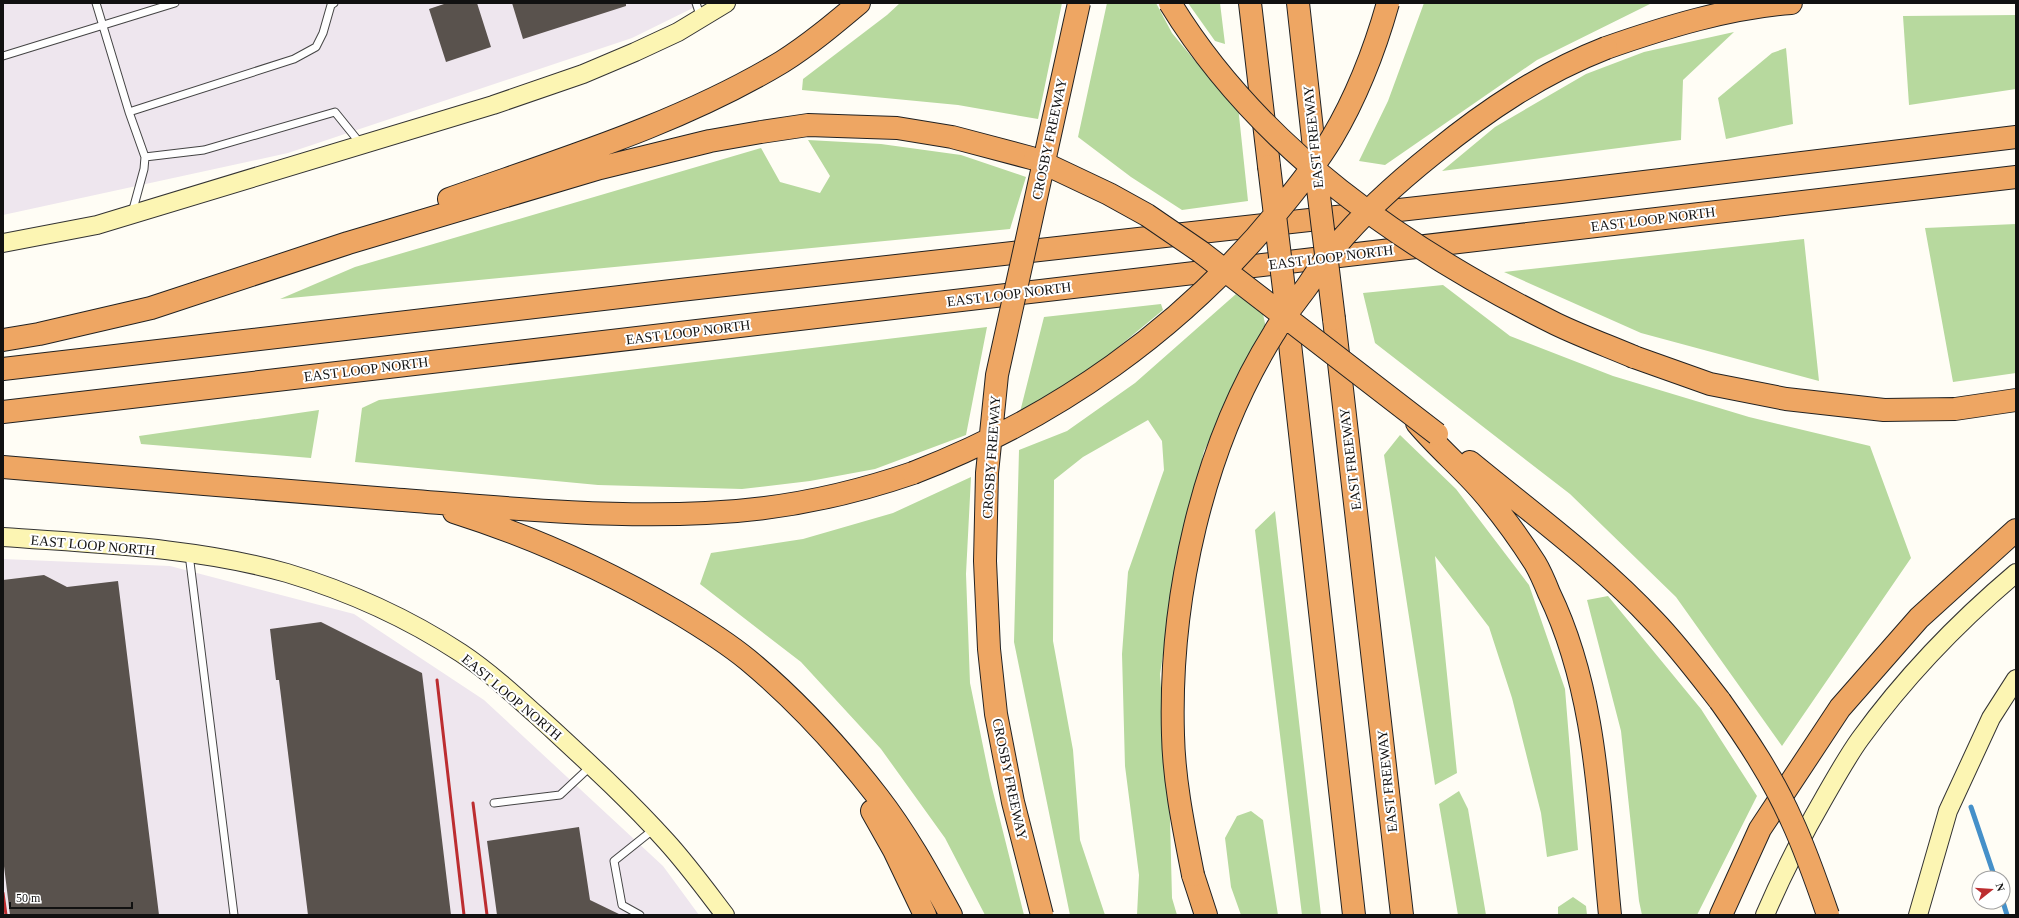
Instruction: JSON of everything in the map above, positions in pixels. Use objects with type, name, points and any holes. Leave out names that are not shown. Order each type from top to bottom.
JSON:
[{"type":"highway","points":[[348,243],[367,228],[590,149],[681,113],[730,90],[783,61],[835,23],[859,3]]},
{"type":"highway","name":"CROSBY FREEWAY","points":[[1042,915],[1013,802],[996,714],[989,649],[985,561],[987,473],[997,375],[1079,3]]},
{"type":"highway","points":[[1170,3],[1189,35],[1234,91],[1300,157],[1343,194],[1376,218],[1446,263],[1499,294],[1558,324],[1634,357],[1710,384],[1786,399],[1884,410],[1955,409],[2016,400]]},
{"type":"highway","points":[[1250,3],[1354,915]]},
{"type":"highway","name":"EAST FREEWAY","points":[[1298,3],[1402,915]]},
{"type":"highway","points":[[3,467],[421,502],[557,511],[650,514],[708,513],[774,507],[832,497],[913,473],[968,451],[1007,432],[1085,386],[1120,361],[1171,320],[1230,265],[1294,191],[1332,138],[1347,112],[1368,63],[1388,3]]},
{"type":"highway","points":[[1206,915],[1193,875],[1186,838],[1173,737],[1175,644],[1187,566],[1206,482],[1224,432],[1274,333],[1334,247],[1393,186],[1469,124],[1492,108],[1571,61],[1668,26],[1768,5],[1792,3]]},
{"type":"highway","points":[[3,340],[39,334],[151,308],[348,243],[600,168],[710,141],[808,125],[897,128],[944,135],[1035,159],[1109,194],[1147,215],[1195,248],[1306,331],[1409,414],[1434,437],[1584,555],[1622,589],[1654,621],[1720,701],[1748,740],[1792,820],[1809,861],[1828,915]]},
{"type":"highway","points":[[3,369],[680,290],[1592,188],[2016,138]]},
{"type":"highway","name":"EAST LOOP NORTH","points":[[3,412],[2016,178]]},
{"type":"highway","points":[[1434,437],[1482,490],[1536,564],[1564,624],[1577,668],[1591,732],[1610,915]]},
{"type":"highway","points":[[421,502],[547,545],[636,588],[711,632],[748,660],[786,695],[832,742],[879,798],[908,842],[952,915]]},
{"type":"highway","points":[[1721,915],[1760,829],[1840,708],[1919,618],[2016,530]]},
{"type":"highway","points":[[786,695],[833,752],[868,804],[894,850],[925,915]]},
{"type":"highway","points":[[1383,739],[1418,915]]},
{"type":"main road","points":[[3,243],[97,225],[493,105],[583,74],[678,32],[699,10],[726,3]]},
{"type":"main road","name":"EAST LOOP NORTH","points":[[3,537],[189,553],[247,563],[288,574],[337,590],[402,620],[462,654],[519,699],[595,769],[667,842],[725,915]]},
{"type":"main road","points":[[1765,915],[1778,882],[1859,740],[1924,659],[1970,613],[2016,573]]},
{"type":"main road","points":[[1918,915],[1948,811],[1991,718],[2016,679]]},
{"type":"lane","points":[[96,3],[129,112],[145,157],[144,169],[132,215]]},
{"type":"lane","points":[[3,56],[175,3]]},
{"type":"lane","points":[[129,112],[294,58],[316,47],[323,33],[331,5],[334,3]]},
{"type":"lane","points":[[145,157],[204,150],[334,112],[362,145]]},
{"type":"lane","points":[[189,553],[234,915]]},
{"type":"lane","points":[[494,803],[560,795],[595,769]]},
{"type":"lane","points":[[640,915],[622,905],[614,861],[654,829]]},
{"type":"shaded area","points":[[3,3],[703,3],[632,38],[288,153],[3,215]]},
{"type":"shaded area","points":[[3,559],[170,566],[354,614],[484,700],[663,866],[699,915],[3,915]]},
{"type":"green space","points":[[900,3],[1062,3],[1038,119],[958,105],[802,90],[803,79],[887,15]]},
{"type":"green space","points":[[1107,3],[1156,3],[1172,33],[1210,79],[1238,106],[1248,201],[1182,210],[1131,177],[1078,137]]},
{"type":"green space","points":[[1188,3],[1220,3],[1225,44],[1215,41]]},
{"type":"green space","points":[[1424,3],[1652,3],[1537,60],[1385,165],[1359,161],[1388,101]]},
{"type":"green space","points":[[2016,15],[2016,89],[1909,105],[1903,16]]},
{"type":"green space","points":[[1734,32],[1683,80],[1681,140],[1442,171],[1495,127],[1586,74],[1644,52]]},
{"type":"green space","points":[[1786,48],[1793,124],[1726,139],[1718,98],[1772,53]]},
{"type":"green space","points":[[808,140],[881,144],[961,155],[1026,177],[1010,229],[280,299],[355,267],[761,148],[780,182],[820,193],[830,176]]},
{"type":"green space","points":[[2016,224],[2016,373],[1953,382],[1925,228]]},
{"type":"green space","points":[[1804,239],[1819,381],[1641,333],[1504,272]]},
{"type":"green space","points":[[1443,285],[1510,336],[1613,376],[1749,417],[1870,446],[1911,558],[1782,746],[1676,597],[1570,494],[1375,343],[1363,293]]},
{"type":"green space","points":[[1236,294],[1263,314],[1266,328],[1204,451],[1179,555],[1160,674],[1170,819],[1172,898],[1177,915],[1137,915],[1139,875],[1125,766],[1122,654],[1128,572],[1164,470],[1162,441],[1148,420],[1083,457],[1054,480],[1053,641],[1073,750],[1080,840],[1105,915],[1070,915],[1014,642],[1019,450],[1067,431],[1135,383]]},
{"type":"green space","points":[[1161,304],[1163,310],[1077,381],[1020,412],[1044,317]]},
{"type":"green space","points":[[987,327],[966,435],[875,469],[810,481],[742,489],[598,485],[355,462],[362,408],[379,400]]},
{"type":"green space","points":[[319,410],[311,458],[141,444],[139,436]]},
{"type":"green space","points":[[1400,435],[1456,489],[1529,585],[1565,689],[1578,850],[1547,857],[1541,813],[1512,698],[1489,627],[1435,556],[1457,773],[1435,785],[1384,455]]},
{"type":"green space","points":[[971,477],[966,574],[970,683],[990,780],[1024,915],[985,915],[945,838],[881,749],[801,662],[700,584],[711,553],[803,539],[893,513]]},
{"type":"green space","points":[[1275,511],[1321,915],[1302,915],[1255,530]]},
{"type":"green space","points":[[1608,596],[1701,709],[1757,796],[1697,915],[1642,915],[1639,901],[1621,731],[1587,600]]},
{"type":"green space","points":[[1459,791],[1468,809],[1486,915],[1458,915],[1439,804]]},
{"type":"green space","points":[[1251,811],[1263,820],[1278,915],[1241,915],[1231,887],[1225,838],[1237,816]]},
{"type":"green space","points":[[1573,897],[1586,906],[1587,915],[1558,915],[1558,907]]},
{"type":"building","points":[[447,3],[477,3],[491,47],[446,62],[429,9]]},
{"type":"building","points":[[512,3],[626,3],[626,6],[523,39]]},
{"type":"building","points":[[44,575],[67,587],[118,581],[159,915],[10,915],[3,858],[3,580]]},
{"type":"building","points":[[321,622],[422,673],[451,915],[308,915],[279,680],[276,680],[270,629]]},
{"type":"building","points":[[579,827],[590,900],[621,915],[497,915],[487,841]]},
{"type":"waterway","points":[[1971,807],[1992,870]]},
{"type":"waterway","points":[[2005,910],[2007,915]]},
{"type":"railway","points":[[437,680],[464,915]]},
{"type":"railway","points":[[473,803],[487,915]]},
{"type":"railway","points":[[3,893],[6,915]]}]
